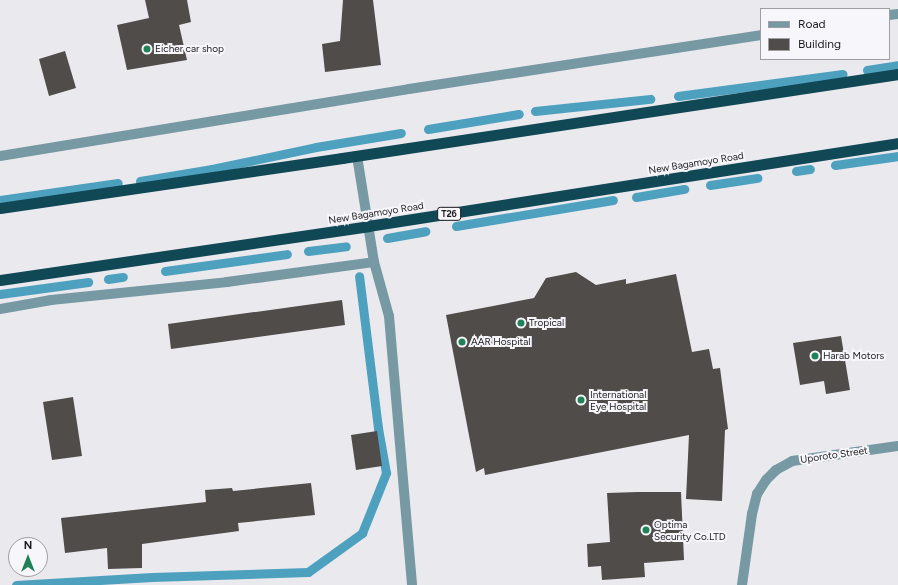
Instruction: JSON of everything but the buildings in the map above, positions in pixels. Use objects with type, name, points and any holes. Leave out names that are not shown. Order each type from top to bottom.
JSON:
[{"type":"highway","points":[[0,208],[357,156],[898,74]]},
{"type":"highway","name":"New Bagamoyo Road","points":[[0,280],[368,226],[898,143]]},
{"type":"street","points":[[0,156],[409,88],[760,35]]},
{"type":"street","points":[[357,156],[374,262],[389,316],[412,585]]},
{"type":"street","points":[[0,309],[51,300],[227,282],[374,262]]},
{"type":"street","name":"Uporoto Street","points":[[742,585],[752,514],[757,494],[766,480],[776,470],[792,461],[799,459],[898,446]]},
{"type":"waterway","points":[[867,70],[898,65]]},
{"type":"waterway","points":[[678,96],[843,74]]},
{"type":"waterway","points":[[535,111],[650,99]]},
{"type":"waterway","points":[[428,129],[519,114]]},
{"type":"waterway","points":[[140,181],[212,169],[316,147],[401,133]]},
{"type":"waterway","points":[[835,165],[898,156]]},
{"type":"waterway","points":[[796,171],[810,169]]},
{"type":"waterway","points":[[710,185],[757,178]]},
{"type":"waterway","points":[[0,200],[118,183]]},
{"type":"waterway","points":[[636,197],[684,189]]},
{"type":"waterway","points":[[456,226],[613,200]]},
{"type":"waterway","points":[[387,238],[425,231]]},
{"type":"waterway","points":[[308,251],[346,246]]},
{"type":"waterway","points":[[165,271],[287,254]]},
{"type":"waterway","points":[[16,585],[152,577],[308,572],[362,533],[386,473],[378,428],[359,276]]},
{"type":"waterway","points":[[108,279],[123,277]]},
{"type":"waterway","points":[[0,294],[88,282]]},
{"type":"place","name":"Eicher car shop","points":[[147,49]]},
{"type":"place","name":"Tropical","points":[[521,323]]},
{"type":"place","name":"AAR Hospital","points":[[462,342]]},
{"type":"place","name":"Harab Motors","points":[[815,356]]},
{"type":"place","name":"International Eye Hospital","points":[[581,400]]},
{"type":"place","name":"Optima Security Co.LTD","points":[[646,530]]}]
